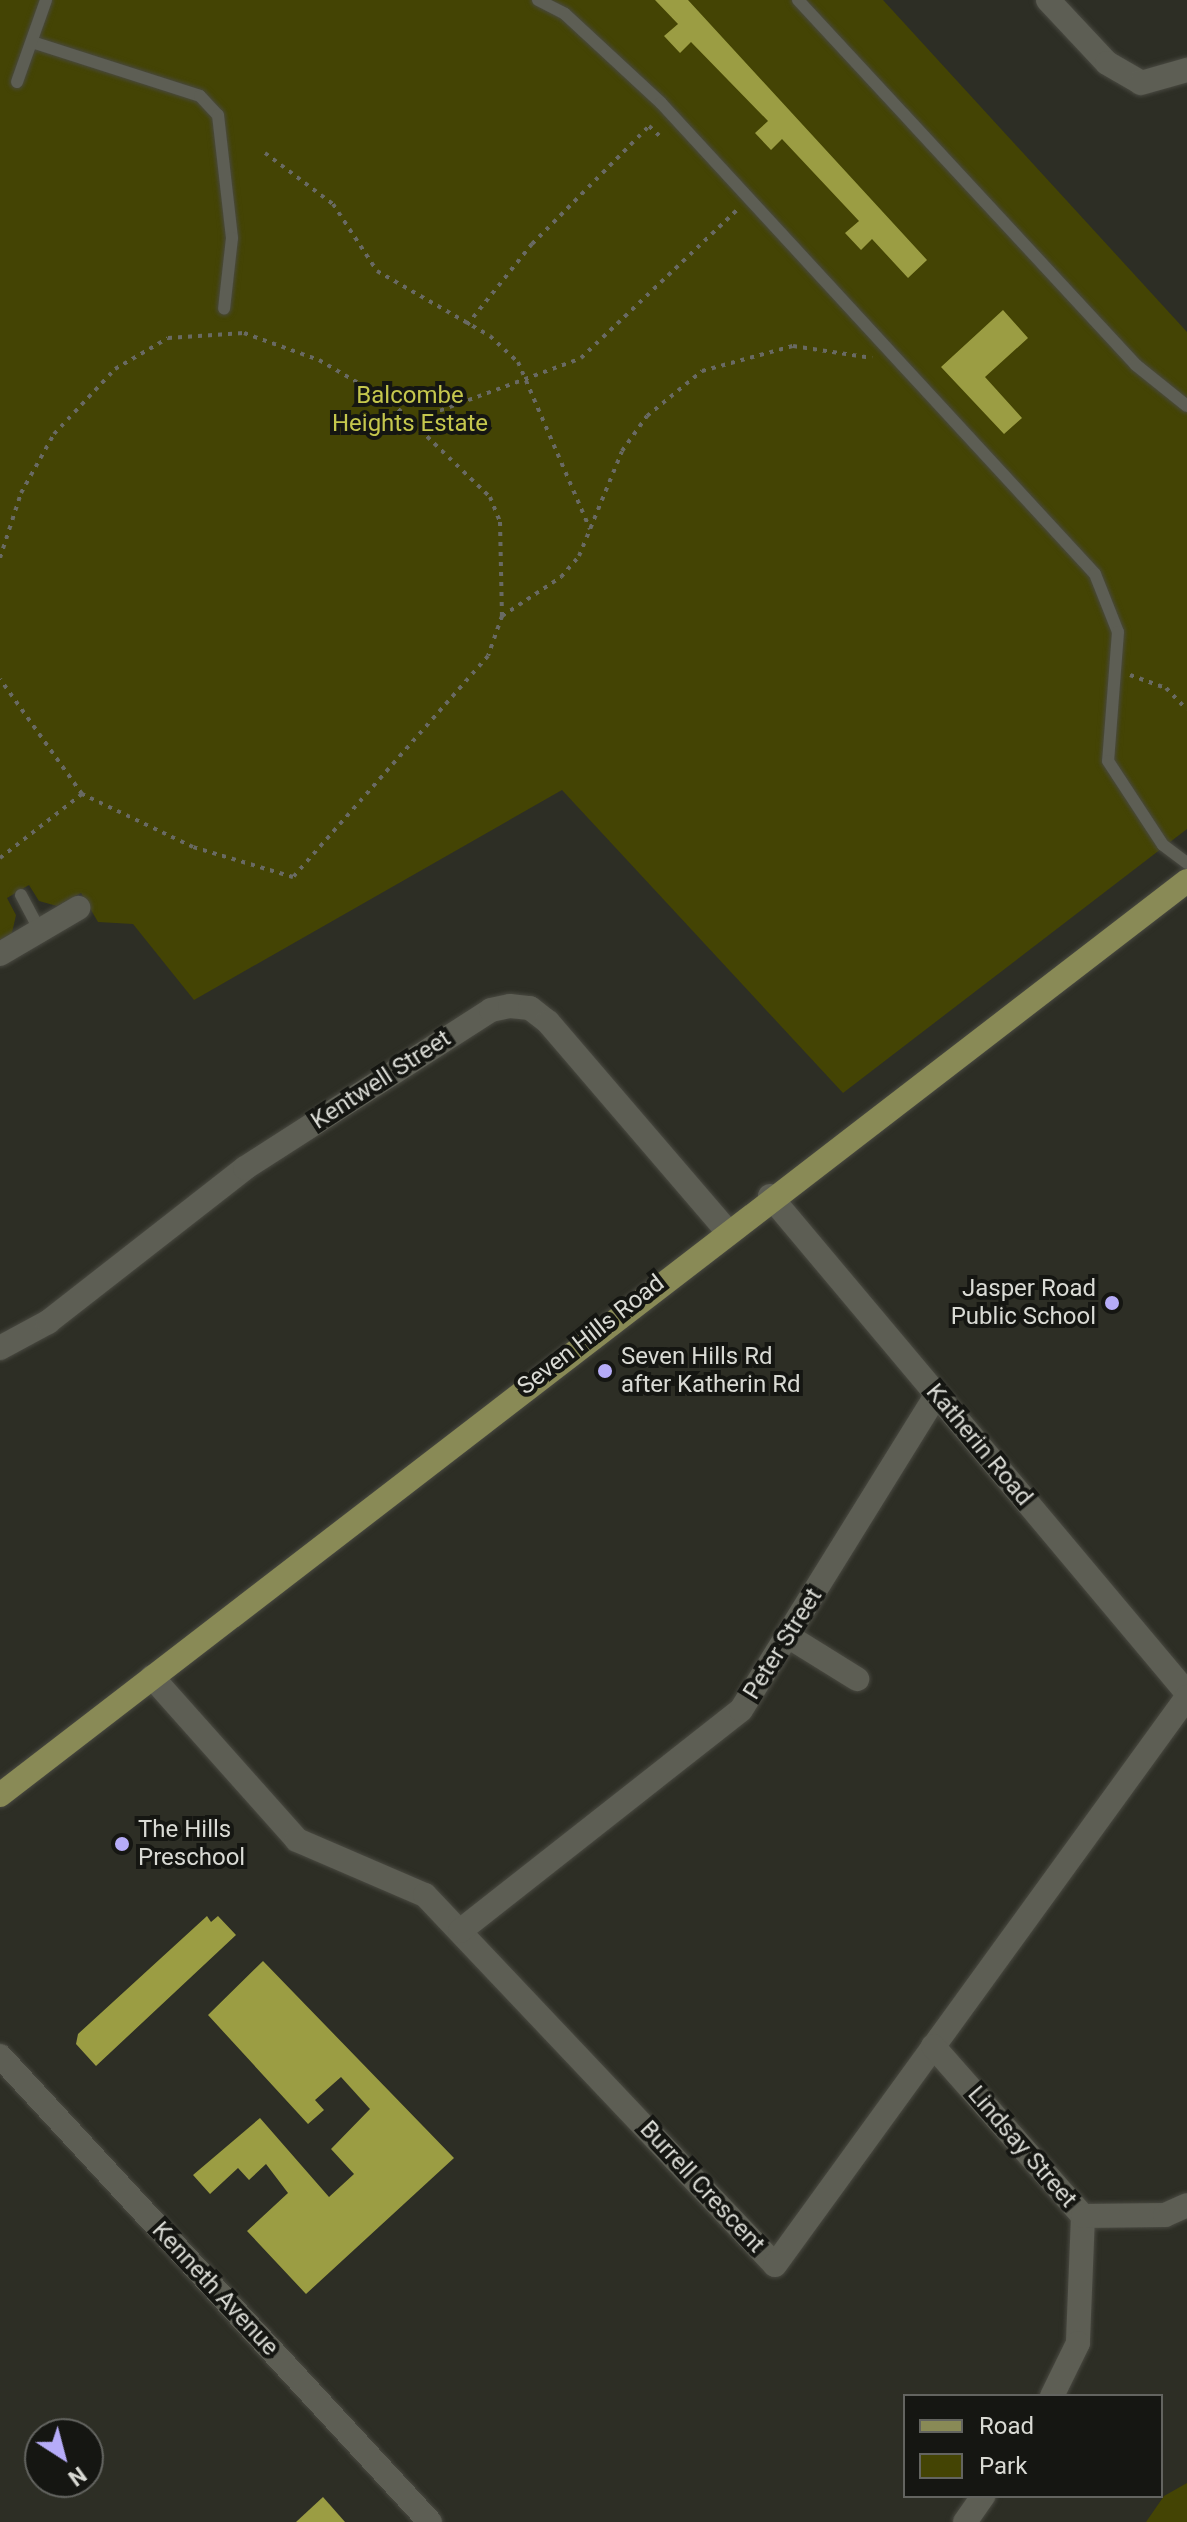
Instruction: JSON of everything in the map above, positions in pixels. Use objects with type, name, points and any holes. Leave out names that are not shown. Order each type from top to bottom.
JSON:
[{"type":"main road","name":"Seven Hills Road","points":[[0,1795],[770,1196],[1187,881]]},
{"type":"street","points":[[1048,0],[1107,63],[1141,83],[1187,70]]},
{"type":"street","points":[[0,954],[78,908]]},
{"type":"street","name":"Kentwell Street","points":[[0,1348],[48,1322],[245,1168],[491,1010],[510,1006],[530,1008],[548,1022],[726,1230]]},
{"type":"street","name":"Katherin Road","points":[[770,1196],[1187,1695]]},
{"type":"street","name":"Peter Street","points":[[460,1931],[732,1719],[791,1638],[936,1395]]},
{"type":"street","points":[[791,1638],[857,1679]]},
{"type":"street","name":"Burrell Crescent","points":[[152,1677],[297,1840],[415,1888],[460,1931],[775,2265],[1187,1695]]},
{"type":"street","name":"Lindsay Street","points":[[933,2046],[1083,2216],[1078,2343],[1053,2394]]},
{"type":"street","name":"Kenneth Avenue","points":[[0,2056],[430,2522]]},
{"type":"street","points":[[1083,2216],[1165,2215],[1187,2205]]},
{"type":"street","points":[[965,2522],[982,2498]]},
{"type":"lane","points":[[17,82],[46,0]]},
{"type":"lane","points":[[538,0],[565,14],[677,126],[1095,574],[1118,632],[1108,761],[1163,845],[1187,863]]},
{"type":"lane","points":[[798,0],[1136,365],[1187,406]]},
{"type":"lane","points":[[32,42],[200,96],[218,115],[232,238],[224,309]]},
{"type":"lane","points":[[21,895],[40,930]]},
{"type":"path","points":[[467,325],[532,244],[649,126],[663,139]]},
{"type":"path","points":[[265,153],[333,204],[377,271],[502,345],[525,379],[590,529]]},
{"type":"path","points":[[412,421],[581,358],[747,201]]},
{"type":"path","points":[[0,558],[21,493],[54,434],[115,369],[168,338],[244,333],[346,373],[412,421],[497,510],[502,616],[488,656],[293,877],[193,847],[82,794],[0,679]]},
{"type":"path","points":[[502,616],[561,577],[590,529],[622,451],[647,416],[702,371],[793,346],[897,363]]},
{"type":"path","points":[[1114,669],[1166,688],[1187,710]]},
{"type":"path","points":[[0,858],[82,794]]},
{"type":"green space","name":"Balcombe Heights Estate","points":[[0,0],[883,0],[1187,332],[1187,829],[843,1093],[562,790],[194,1000],[133,924],[98,922],[81,893],[57,906],[39,901],[29,885],[7,898],[16,915],[12,933],[0,940]]},
{"type":"green space","points":[[1187,2483],[1187,2522],[1146,2522],[1164,2496]]},
{"type":"building","points":[[655,0],[688,0],[927,260],[908,278],[872,239],[861,250],[845,233],[859,221],[782,139],[771,150],[755,133],[768,121],[691,42],[680,53],[664,36],[678,24]]},
{"type":"building","points":[[1003,310],[1028,338],[985,377],[1022,418],[1004,434],[941,367]]},
{"type":"building","points":[[207,1916],[211,1922],[218,1916],[236,1935],[96,2066],[76,2044],[78,2034]]},
{"type":"building","points":[[263,1961],[454,2158],[306,2294],[247,2231],[288,2193],[266,2164],[249,2180],[238,2168],[210,2194],[193,2175],[260,2118],[329,2197],[354,2174],[331,2149],[370,2109],[341,2077],[315,2100],[324,2110],[308,2124],[208,2015]]},
{"type":"building","points":[[323,2497],[345,2522],[296,2522]]},
{"type":"place","name":"Jasper Road Public School","points":[[1112,1303]]},
{"type":"place","name":"Seven Hills Rd after Katherin Rd","points":[[605,1371]]},
{"type":"place","name":"The Hills Preschool","points":[[122,1844]]}]
